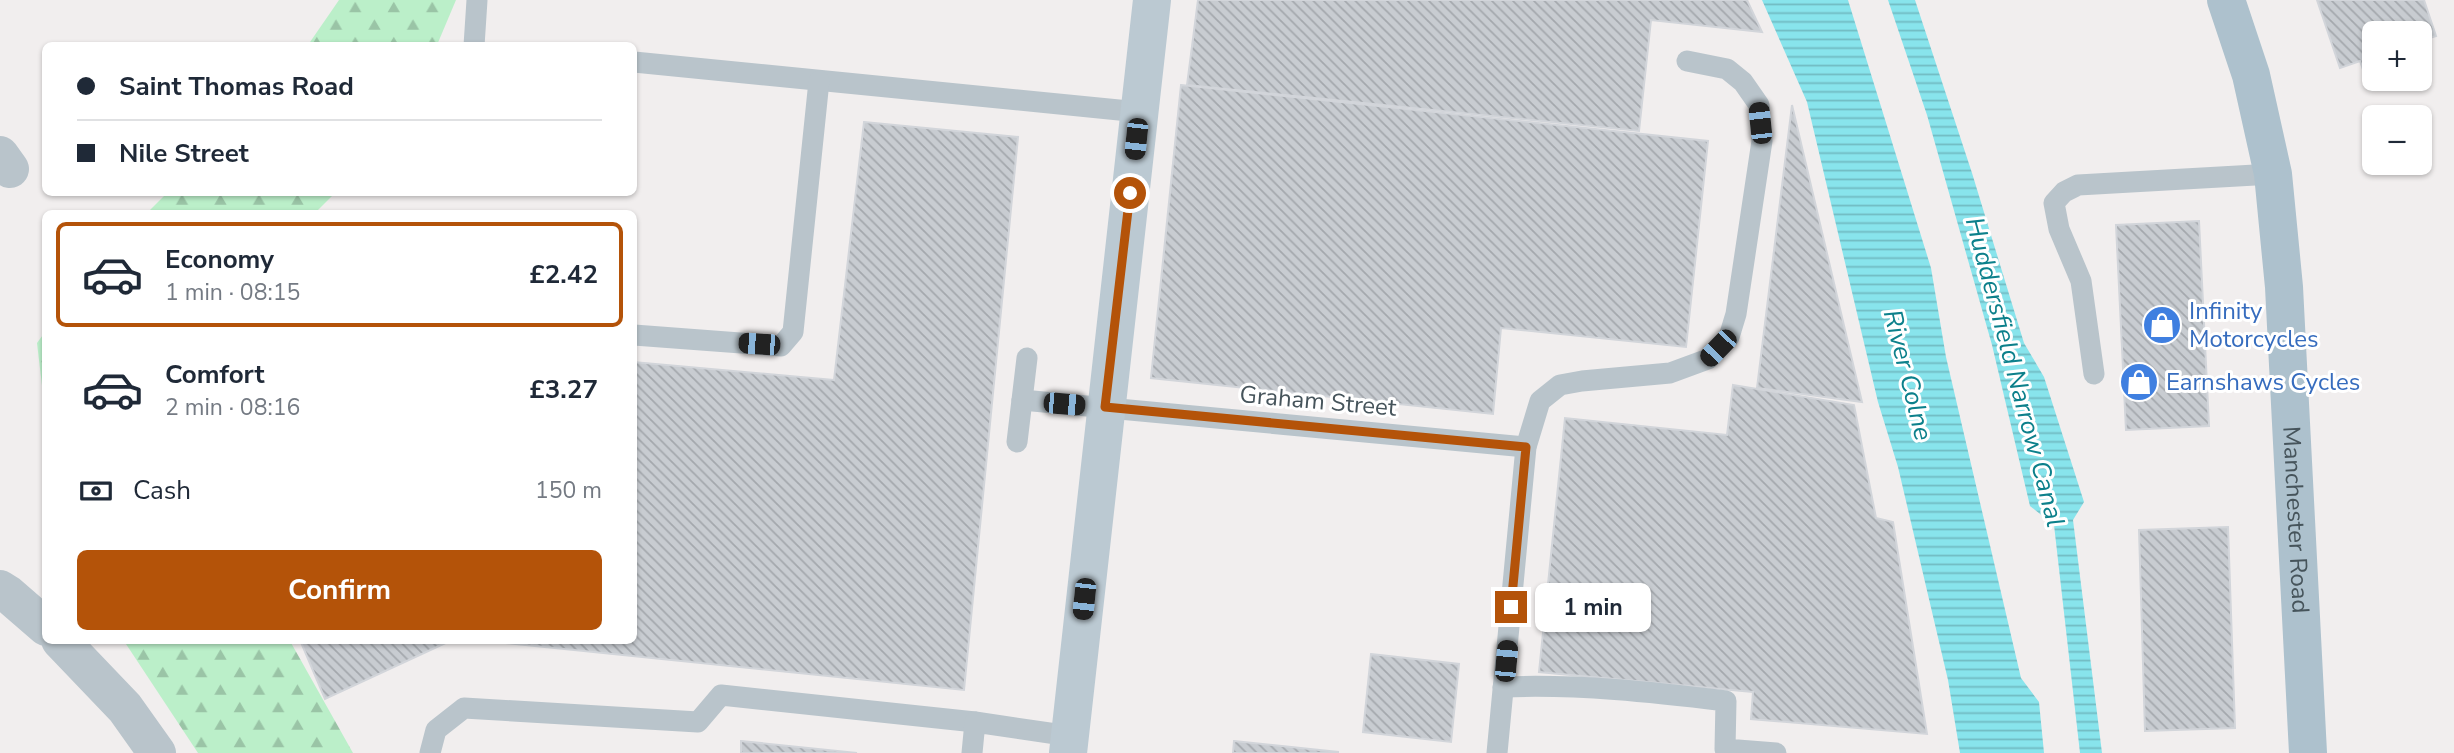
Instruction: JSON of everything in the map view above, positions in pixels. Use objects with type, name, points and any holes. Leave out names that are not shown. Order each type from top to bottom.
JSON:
[{"type":"main road","points":[[1069,744],[1152,0]]},
{"type":"main road","name":"Manchester Road","points":[[2226,0],[2251,75],[2273,174],[2285,301],[2308,753]]},
{"type":"street","points":[[0,589],[42,624]]},
{"type":"street","points":[[64,644],[125,708],[157,753]]},
{"type":"lane","points":[[474,42],[477,0]]},
{"type":"lane","points":[[1497,753],[1526,447],[1541,401],[1560,385],[1670,373],[1708,359],[1729,337],[1736,314],[1762,141],[1759,105],[1743,82],[1727,69],[1687,61]]},
{"type":"lane","points":[[637,62],[1139,112]]},
{"type":"lane","points":[[637,335],[781,346],[793,332],[819,81]]},
{"type":"lane","points":[[2094,374],[2081,281],[2059,229],[2054,203],[2064,192],[2078,185],[2273,174]]},
{"type":"lane","points":[[1017,442],[1027,358]]},
{"type":"lane","name":"Graham Street","points":[[1022,400],[1526,447]]},
{"type":"lane","points":[[1503,687],[1543,685],[1597,688],[1726,701],[1725,750],[1776,753]]},
{"type":"lane","points":[[430,753],[436,730],[464,708],[698,722],[721,695],[975,722],[1069,744]]},
{"type":"lane","points":[[972,753],[975,722]]},
{"type":"green space","points":[[339,0],[456,0],[438,42],[310,42]]},
{"type":"green space","points":[[164,196],[332,196],[318,210],[150,210]]},
{"type":"green space","points":[[42,336],[42,386],[37,343]]},
{"type":"green space","points":[[126,644],[292,644],[353,753],[198,753]]},
{"type":"water","name":"River Colne","points":[[1762,0],[1848,0],[1931,268],[1946,357],[2021,678],[2039,702],[2044,753],[1960,753],[1948,680],[1898,467],[1878,402],[1807,102]]},
{"type":"water","name":"Huddersfield Narrow Canal","points":[[1888,0],[1915,0],[2024,343],[2044,377],[2084,502],[2073,520],[2102,753],[2080,753],[2054,525],[2030,506],[1992,345],[1927,115]]},
{"type":"building","points":[[1198,0],[1747,0],[1762,32],[1651,20],[1639,131],[1187,85]]},
{"type":"building","points":[[2317,0],[2424,0],[2431,21],[2362,21],[2362,67],[2360,61],[2340,68]]},
{"type":"building","points":[[1181,85],[1708,141],[1686,347],[1501,328],[1493,414],[1151,378]]},
{"type":"building","points":[[1792,105],[1862,402],[1757,388]]},
{"type":"building","points":[[864,122],[1018,137],[964,690],[516,644],[637,644],[637,362],[834,380]]},
{"type":"building","name":"Infinity Motorcycles","points":[[2199,221],[2209,426],[2126,430],[2116,225]]},
{"type":"building","points":[[1733,385],[1854,405],[1876,518],[1893,522],[1927,734],[1751,719],[1753,692],[1539,672],[1565,418],[1727,435]]},
{"type":"building","points":[[2228,527],[2235,728],[2145,731],[2139,530]]},
{"type":"building","points":[[302,644],[443,644],[325,699]]},
{"type":"building","points":[[1371,654],[1459,664],[1451,742],[1363,732]]},
{"type":"building","points":[[741,741],[857,753],[741,753]]},
{"type":"building","points":[[1234,741],[1338,752],[1338,753],[1233,753]]},
{"type":"place","name":"Infinity Motorcycles","points":[[2162,325]]},
{"type":"place","name":"Earnshaws Cycles","points":[[2139,382]]},
{"type":"route","points":[[1130,193],[1105,407],[1526,447],[1511,607]]}]
